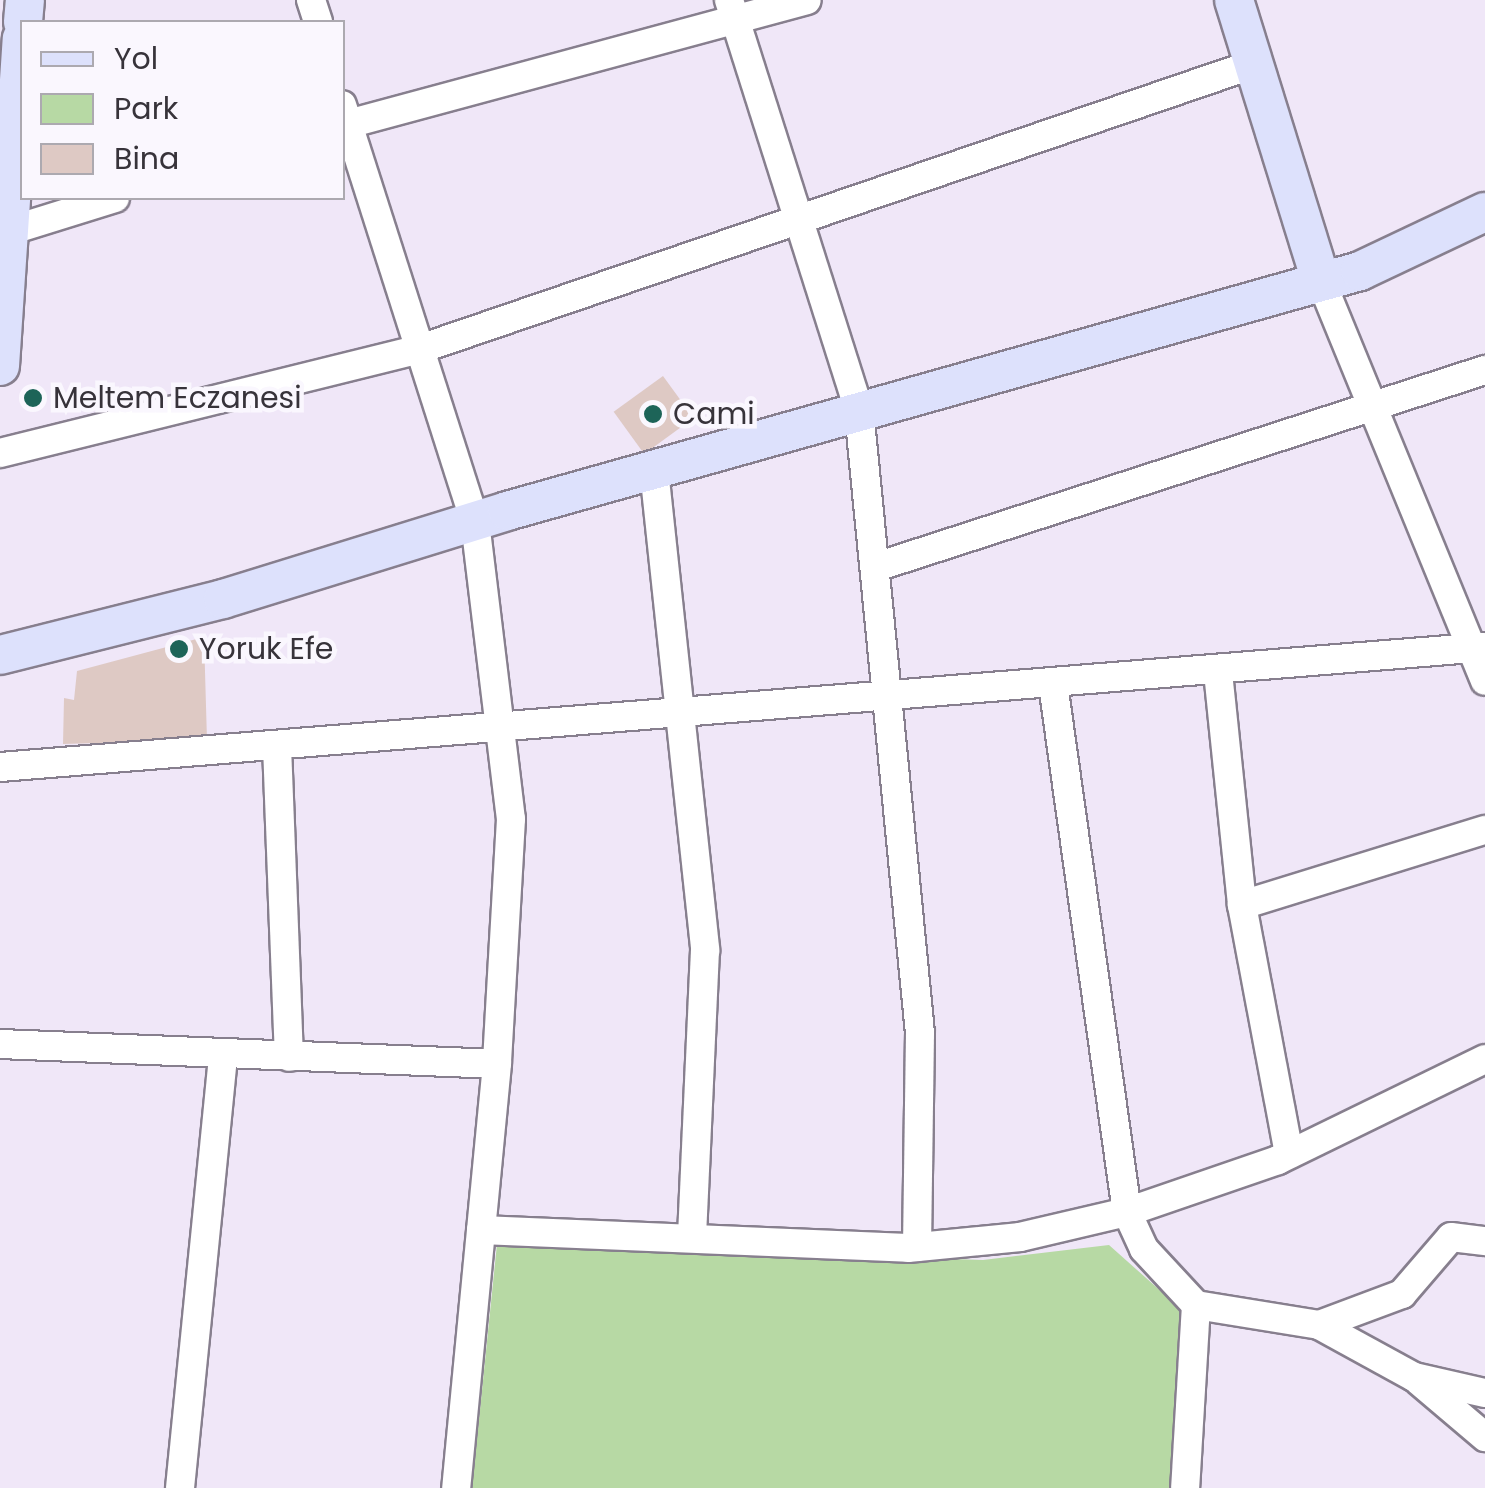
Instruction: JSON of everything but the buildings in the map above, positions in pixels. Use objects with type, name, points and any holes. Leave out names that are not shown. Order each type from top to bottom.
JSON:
[{"type":"street","points":[[345,118],[732,11],[807,0]]},
{"type":"street","points":[[1234,0],[1321,281],[1369,406],[1478,648],[1485,680]]},
{"type":"street","points":[[732,11],[859,411],[890,696],[920,1034],[917,1247]]},
{"type":"street","points":[[0,454],[420,349],[1254,64]]},
{"type":"street","points":[[0,366],[20,71]]},
{"type":"street","points":[[345,121],[474,522],[511,819],[498,1064],[456,1488]]},
{"type":"street","points":[[10,230],[108,200]]},
{"type":"street","points":[[0,655],[223,599],[474,522],[1321,281],[1376,264],[1485,212]]},
{"type":"street","points":[[876,567],[1485,370]]},
{"type":"street","points":[[654,470],[684,715],[705,950],[692,1238]]},
{"type":"street","points":[[0,766],[501,730],[1478,648]]},
{"type":"street","points":[[1218,672],[1242,905],[1289,1154]]},
{"type":"street","points":[[1053,684],[1127,1212],[1144,1249],[1196,1305],[1319,1325],[1414,1377],[1485,1437]]},
{"type":"street","points":[[277,746],[289,1057]]},
{"type":"street","points":[[1242,905],[1485,830]]},
{"type":"street","points":[[0,1044],[498,1064]]},
{"type":"street","points":[[180,1488],[223,1055]]},
{"type":"street","points":[[481,1230],[917,1247],[1020,1237],[1127,1212],[1289,1154],[1485,1059]]},
{"type":"street","points":[[1319,1325],[1402,1294],[1451,1237],[1485,1241]]},
{"type":"street","points":[[1185,1488],[1196,1305]]},
{"type":"street","points":[[1414,1377],[1485,1393]]},
{"type":"green space","points":[[497,1244],[983,1260],[1109,1245],[1182,1310],[1172,1488],[472,1488]]},
{"type":"place","name":"Meltem Eczanesi","points":[[33,398]]},
{"type":"place","name":"Cami","points":[[653,414]]},
{"type":"place","name":"Yoruk Efe","points":[[179,649]]}]
